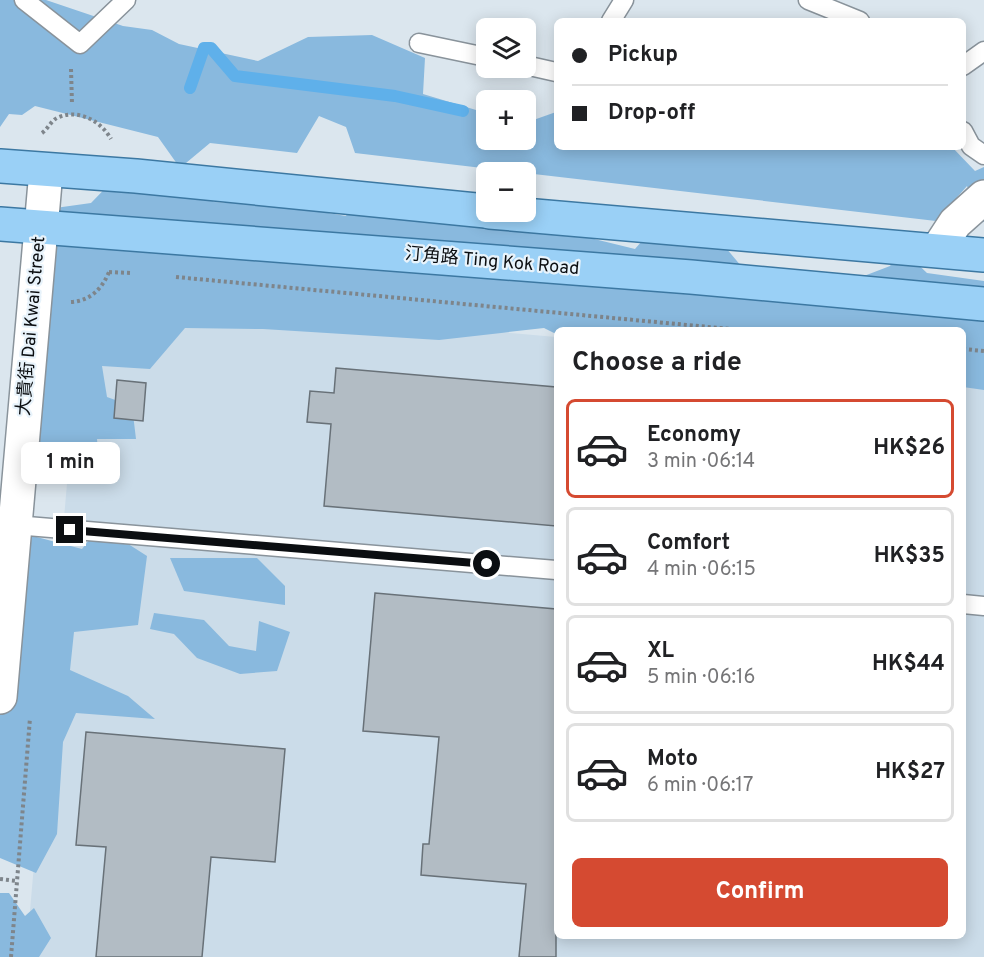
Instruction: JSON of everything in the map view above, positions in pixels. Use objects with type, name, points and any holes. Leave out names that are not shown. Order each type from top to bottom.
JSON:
[{"type":"main road","points":[[0,167],[136,176],[476,210]]},
{"type":"main road","points":[[536,215],[938,249],[984,255]]},
{"type":"main road","name":"汀角路 Ting Kok Road","points":[[0,224],[656,275],[984,304]]},
{"type":"street","name":"大貴街 Dai Kwai Street","points":[[0,698],[46,171]]},
{"type":"street","points":[[938,249],[954,224],[984,197]]},
{"type":"lane","points":[[24,0],[80,44],[126,0]]},
{"type":"lane","points":[[613,18],[624,0]]},
{"type":"lane","points":[[808,0],[853,18]]},
{"type":"lane","points":[[419,42],[476,55]]},
{"type":"lane","points":[[966,64],[984,51]]},
{"type":"lane","points":[[536,67],[554,72]]},
{"type":"lane","points":[[966,137],[971,146],[984,155]]},
{"type":"lane","points":[[15,525],[554,570]]},
{"type":"lane","points":[[966,604],[984,606]]},
{"type":"path","points":[[36,134],[42,134],[58,117],[72,115],[97,123],[113,143]]},
{"type":"path","points":[[65,302],[80,301],[93,295],[109,272],[138,274]]},
{"type":"path","points":[[170,276],[709,327]]},
{"type":"path","points":[[966,349],[984,351]]},
{"type":"path","points":[[0,879],[17,881]]},
{"type":"shaded area","points":[[0,0],[46,0],[123,26],[152,30],[179,44],[258,61],[308,37],[372,35],[425,58],[423,94],[476,110],[476,150],[536,150],[536,119],[554,113],[554,150],[955,150],[975,171],[984,167],[984,222],[981,222],[967,186],[936,221],[536,174],[536,162],[476,162],[476,167],[355,153],[346,127],[319,116],[297,153],[210,143],[180,168],[158,137],[35,106],[22,115],[9,114],[0,127]]},
{"type":"shaded area","points":[[123,170],[188,179],[214,202],[252,204],[328,193],[328,213],[346,216],[356,195],[476,217],[476,222],[506,222],[578,235],[635,249],[662,218],[677,246],[726,248],[752,279],[817,294],[890,266],[902,249],[927,273],[984,281],[984,390],[966,387],[966,327],[554,327],[554,333],[544,328],[439,340],[263,329],[185,328],[150,369],[102,366],[107,397],[132,406],[136,439],[97,439],[99,462],[56,469],[14,450],[21,335],[18,289],[27,216],[48,209],[91,203]]},
{"type":"shaded area","points":[[142,300],[554,337],[554,939],[966,939],[966,372],[984,374],[984,957],[26,957],[79,345]]},
{"type":"shaded area","points":[[14,501],[33,536],[82,549],[100,526],[147,556],[138,625],[74,632],[70,670],[128,696],[155,719],[76,713],[63,742],[57,834],[36,873],[0,858],[0,509]]},
{"type":"shaded area","points":[[170,558],[257,558],[285,586],[285,605],[184,591]]},
{"type":"shaded area","points":[[154,613],[204,620],[229,646],[256,651],[259,621],[290,632],[277,671],[240,674],[197,658],[174,634],[150,629]]},
{"type":"shaded area","points":[[0,893],[9,893],[25,916],[34,908],[51,938],[39,957],[0,957]]},
{"type":"building","points":[[336,368],[554,387],[554,526],[324,506],[331,424],[307,422],[310,391],[334,393]]},
{"type":"building","points":[[117,380],[146,383],[143,421],[114,418]]},
{"type":"building","points":[[375,593],[554,609],[554,939],[556,939],[556,957],[519,957],[526,884],[421,875],[423,844],[429,844],[439,737],[363,731]]},
{"type":"building","points":[[86,732],[285,749],[275,862],[211,857],[202,957],[96,957],[106,847],[76,845]]},
{"type":"waterway","points":[[190,88],[204,48],[211,48],[235,76],[395,96],[463,111]]},
{"type":"route","points":[[70,530],[487,564]]}]
